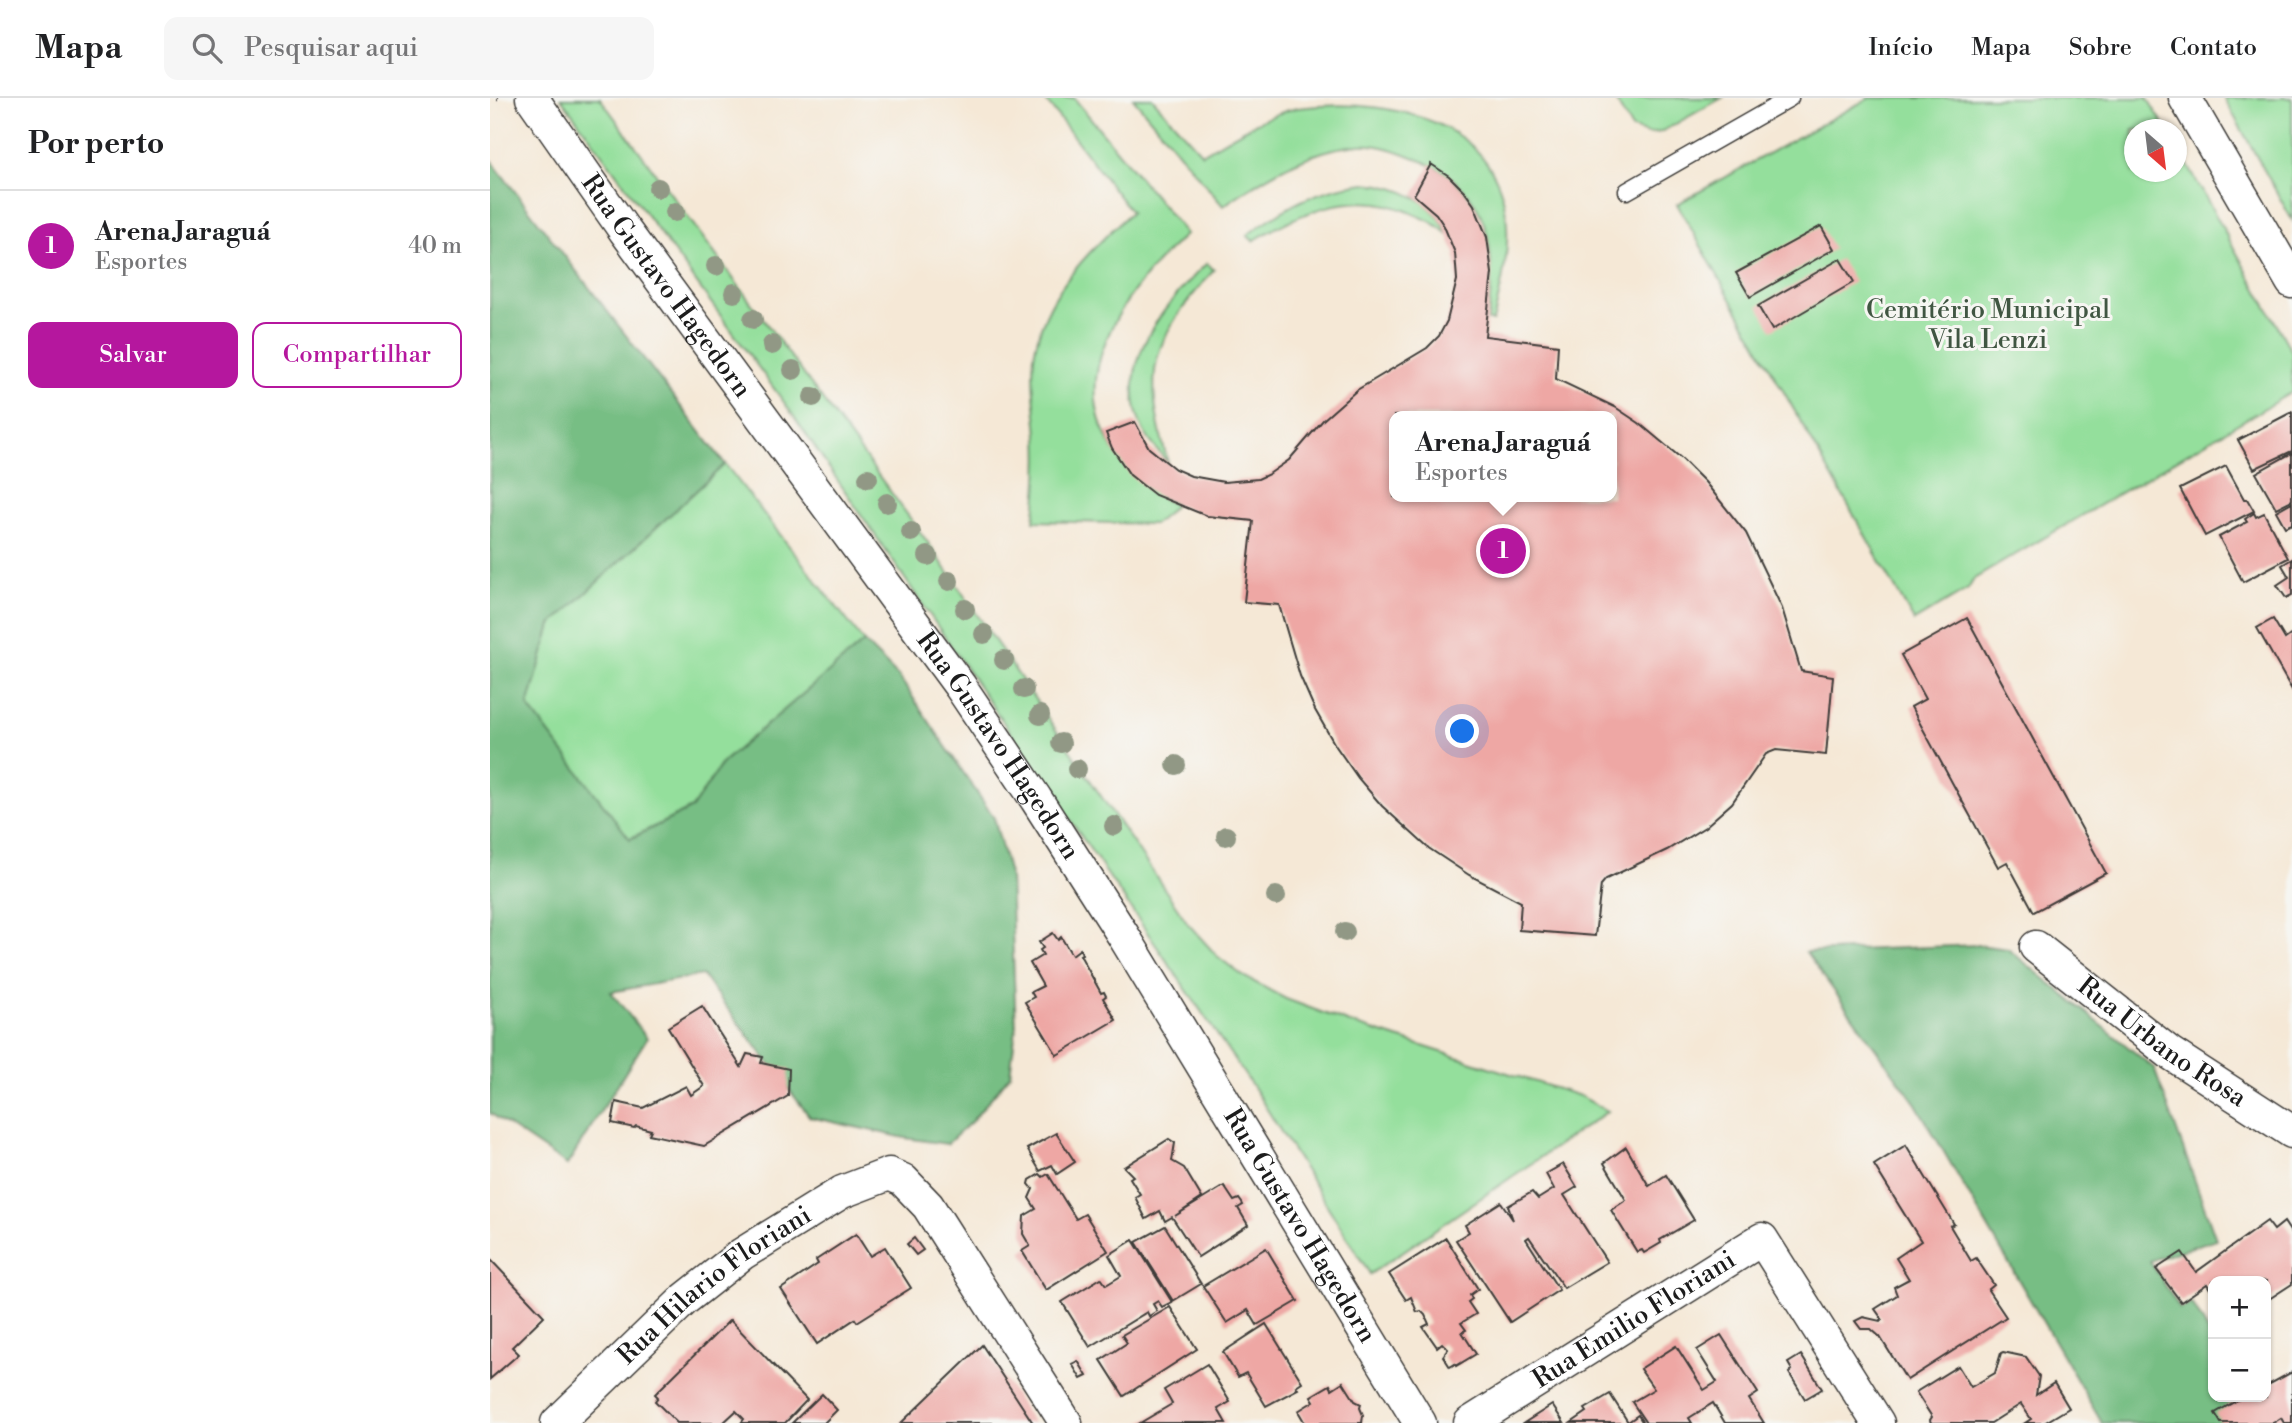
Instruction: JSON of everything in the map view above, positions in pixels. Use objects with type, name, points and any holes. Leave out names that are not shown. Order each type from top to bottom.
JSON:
[{"type":"street","name":"Rua Gustavo Hagedorn","points":[[532,98],[625,231],[960,686],[1036,799],[1123,935],[1420,1423]]},
{"type":"street","points":[[2185,98],[2292,282]]},
{"type":"street","name":"Rua Urbano Rosa","points":[[2036,947],[2171,1053],[2292,1132]]},
{"type":"street","name":"Rua Hilario Floriani","points":[[557,1423],[685,1299],[742,1254],[842,1192],[889,1174],[903,1180],[928,1206],[1066,1423]]},
{"type":"street","name":"Rua Emilio Floriani","points":[[1470,1423],[1762,1238],[1878,1423]]},
{"type":"lane","points":[[1627,191],[1790,98]]},
{"type":"green space","points":[[561,98],[600,98],[929,544],[1189,925],[1217,956],[1243,976],[1286,999],[1350,1023],[1580,1096],[1608,1111],[1370,1274],[1253,1087],[786,405]]},
{"type":"green space","points":[[1044,98],[1074,98],[1186,234],[1141,282],[1122,309],[1107,338],[1098,369],[1096,400],[1104,431],[1134,475],[1152,491],[1175,505],[1154,524],[1034,521],[1039,457],[1033,366],[1039,334],[1057,294],[1070,276],[1131,212]]},
{"type":"green space","points":[[1133,98],[1152,98],[1202,154],[1259,122],[1297,108],[1326,105],[1388,109],[1446,128],[1470,145],[1489,167],[1502,195],[1507,242],[1493,321],[1488,321],[1491,270],[1490,247],[1485,226],[1476,206],[1463,188],[1444,173],[1398,151],[1374,145],[1358,145],[1321,153],[1287,166],[1223,206]]},
{"type":"green space","points":[[1614,98],[1722,98],[1661,132],[1648,134],[1632,129]]},
{"type":"green space","name":"Cemitério Municipal Vila Lenzi","points":[[1869,98],[2147,98],[2161,119],[2124,119],[2124,182],[2187,182],[2187,164],[2292,352],[2292,392],[1974,579],[1968,589],[1914,621],[1677,204]]},
{"type":"green space","points":[[2224,98],[2292,98],[2292,220]]},
{"type":"green space","points":[[490,159],[725,464],[551,625],[528,706],[630,839],[692,808],[723,762],[864,642],[899,677],[994,818],[1010,878],[1016,1028],[1010,1075],[972,1121],[947,1144],[905,1138],[810,1117],[702,975],[611,992],[647,1038],[567,1165],[490,1113]]},
{"type":"green space","points":[[1365,183],[1390,187],[1414,197],[1434,213],[1448,235],[1429,221],[1395,207],[1352,203],[1311,212],[1253,241],[1247,235],[1302,200],[1316,194]]},
{"type":"green space","points":[[1207,263],[1214,270],[1176,318],[1164,338],[1157,359],[1155,403],[1168,463],[1140,423],[1134,400],[1134,377],[1149,335],[1161,315],[1175,296]]},
{"type":"green space","points":[[725,464],[864,642],[723,762],[692,808],[629,839],[528,706],[551,625]]},
{"type":"green space","points":[[1978,945],[2008,949],[2154,1068],[2216,1239],[2150,1261],[2180,1309],[2192,1303],[2208,1331],[2208,1402],[2250,1402],[2262,1423],[2102,1423],[1916,1104],[1806,952]]},
{"type":"building","points":[[1431,164],[1449,176],[1464,191],[1474,205],[1487,237],[1492,273],[1485,336],[1558,345],[1556,379],[1615,407],[1682,459],[1705,482],[1746,533],[1782,608],[1801,671],[1833,676],[1826,755],[1776,750],[1766,754],[1732,803],[1705,827],[1667,850],[1606,879],[1601,885],[1595,936],[1519,930],[1521,902],[1469,875],[1427,847],[1382,806],[1358,778],[1315,710],[1300,676],[1279,605],[1244,602],[1253,521],[1207,516],[1155,495],[1130,475],[1112,448],[1106,433],[1135,422],[1149,448],[1175,469],[1191,476],[1224,482],[1258,479],[1269,474],[1289,460],[1323,420],[1357,390],[1427,348],[1439,336],[1447,321],[1457,280],[1455,253],[1436,214],[1414,195]]},
{"type":"building","points":[[1821,226],[1834,249],[1750,297],[1736,273]]},
{"type":"building","points":[[1840,259],[1854,282],[1772,330],[1758,306]]},
{"type":"building","points":[[2292,412],[2292,451],[2254,469],[2238,440]]},
{"type":"building","points":[[2292,453],[2292,500],[2276,508],[2256,473]]},
{"type":"building","points":[[2226,466],[2244,499],[2247,499],[2254,511],[2205,536],[2180,489]]},
{"type":"building","points":[[2292,502],[2292,524],[2285,527],[2276,511]]},
{"type":"building","points":[[2254,513],[2256,517],[2264,513],[2288,558],[2243,582],[2219,537],[2247,522],[2245,519]]},
{"type":"building","points":[[2292,559],[2292,595],[2286,598],[2277,585],[2289,577],[2282,565]]},
{"type":"building","points":[[1967,618],[2106,873],[2034,912],[2007,862],[1998,867],[1911,707],[1925,699],[1901,655]]},
{"type":"building","points":[[2273,619],[2285,639],[2292,634],[2292,690],[2257,628]]},
{"type":"building","points":[[1053,933],[1058,940],[1061,937],[1072,955],[1080,949],[1080,955],[1101,993],[1104,992],[1106,996],[1103,998],[1116,1020],[1057,1055],[1025,1002],[1034,997],[1031,992],[1043,986],[1030,963],[1043,955],[1039,942]]},
{"type":"building","points":[[702,1006],[741,1067],[747,1054],[763,1057],[761,1063],[789,1069],[788,1096],[704,1146],[649,1134],[651,1130],[636,1126],[634,1128],[612,1123],[616,1102],[643,1108],[686,1086],[691,1095],[704,1086],[668,1027]]},
{"type":"building","points":[[1056,1133],[1075,1162],[1057,1174],[1052,1165],[1040,1171],[1027,1149]]},
{"type":"building","points":[[1169,1139],[1175,1143],[1172,1161],[1184,1168],[1202,1198],[1175,1216],[1224,1186],[1234,1201],[1239,1199],[1242,1203],[1238,1208],[1248,1225],[1198,1257],[1172,1217],[1165,1221],[1160,1211],[1146,1219],[1135,1197],[1140,1194],[1130,1178],[1133,1176],[1124,1167]]},
{"type":"building","points":[[1906,1145],[1954,1224],[1950,1226],[1971,1261],[1976,1258],[1994,1285],[1988,1290],[2006,1317],[1907,1380],[1880,1337],[1871,1329],[1861,1329],[1855,1321],[1863,1317],[1880,1321],[1882,1319],[1875,1309],[1897,1295],[1894,1287],[1909,1279],[1896,1258],[1921,1241],[1874,1165]]},
{"type":"building","points":[[1626,1147],[1649,1186],[1666,1175],[1694,1220],[1644,1253],[1642,1250],[1637,1252],[1611,1210],[1626,1200],[1604,1163]]},
{"type":"building","points":[[1563,1164],[1577,1187],[1564,1195],[1607,1262],[1564,1288],[1529,1237],[1526,1239],[1559,1290],[1510,1322],[1456,1240],[1469,1232],[1465,1225],[1501,1202],[1513,1220],[1508,1206],[1532,1192],[1538,1199],[1554,1189],[1546,1174]]},
{"type":"building","points":[[1040,1174],[1043,1177],[1048,1174],[1076,1219],[1085,1214],[1108,1251],[1046,1290],[1022,1251],[1030,1246],[1023,1234],[1024,1216],[1036,1209],[1029,1198],[1033,1189],[1029,1184],[1030,1180]]},
{"type":"building","points":[[2267,1221],[2274,1230],[2284,1222],[2292,1234],[2292,1284],[2271,1298],[2271,1276],[2208,1276],[2208,1286],[2181,1302],[2156,1269],[2182,1252],[2196,1272]]},
{"type":"building","points":[[1165,1226],[1201,1284],[1173,1301],[1136,1242]]},
{"type":"building","points":[[856,1234],[870,1256],[885,1247],[911,1288],[817,1344],[781,1289],[818,1264],[816,1260]]},
{"type":"building","points":[[914,1238],[923,1250],[916,1255],[907,1244]]},
{"type":"building","points":[[1446,1238],[1478,1289],[1470,1295],[1472,1299],[1468,1302],[1476,1314],[1461,1323],[1466,1330],[1462,1332],[1476,1354],[1450,1367],[1443,1356],[1448,1349],[1442,1343],[1437,1347],[1423,1327],[1429,1324],[1425,1315],[1421,1311],[1417,1312],[1411,1297],[1406,1300],[1389,1274]]},
{"type":"building","points":[[1133,1240],[1172,1302],[1162,1307],[1158,1301],[1153,1304],[1157,1311],[1149,1316],[1147,1312],[1090,1347],[1062,1302],[1101,1278],[1106,1285],[1121,1276],[1109,1255]]},
{"type":"building","points":[[1266,1248],[1298,1301],[1257,1325],[1248,1310],[1227,1323],[1203,1286]]},
{"type":"building","points":[[490,1259],[544,1316],[512,1347],[519,1354],[490,1379]]},
{"type":"building","points":[[1170,1307],[1197,1349],[1124,1396],[1101,1360],[1127,1343],[1122,1335]]},
{"type":"building","points":[[730,1320],[807,1400],[785,1423],[741,1423],[744,1419],[736,1411],[723,1423],[677,1423],[655,1401],[658,1397],[655,1394]]},
{"type":"building","points":[[1266,1324],[1302,1382],[1296,1386],[1298,1389],[1266,1406],[1246,1373],[1238,1377],[1223,1352]]},
{"type":"building","points":[[1721,1335],[1758,1393],[1749,1399],[1764,1423],[1725,1423],[1713,1403],[1689,1418],[1692,1423],[1646,1423],[1632,1402],[1654,1389],[1640,1369],[1676,1346],[1704,1390],[1717,1382],[1697,1350]]},
{"type":"building","points":[[982,1345],[1033,1423],[901,1423]]},
{"type":"building","points":[[2003,1352],[2026,1357],[2039,1376],[2036,1395],[2054,1383],[2069,1408],[2044,1423],[2025,1423],[2031,1419],[2021,1404],[1991,1423],[1931,1423],[1932,1417],[1916,1392],[1958,1366],[1971,1387],[1995,1373]]},
{"type":"building","points":[[1801,1355],[1822,1389],[1805,1399],[1789,1373],[1792,1370],[1788,1363]]},
{"type":"building","points":[[1078,1361],[1087,1376],[1081,1379],[1072,1364]]},
{"type":"building","points":[[1207,1364],[1230,1402],[1218,1409],[1226,1423],[1140,1423],[1172,1404],[1164,1390]]},
{"type":"building","points":[[2292,1372],[2292,1423],[2284,1423],[2281,1418],[2273,1423],[2221,1423],[2215,1413],[2234,1402],[2271,1402],[2271,1383]]},
{"type":"building","points":[[1343,1382],[1355,1401],[1361,1404],[1362,1423],[1305,1423],[1298,1411],[1314,1401],[1311,1396],[1330,1385],[1332,1389]]},
{"type":"building","points":[[822,1394],[837,1410],[824,1423],[792,1423]]},
{"type":"building","points":[[1610,1394],[1628,1422],[1638,1415],[1643,1423],[1571,1423],[1587,1412],[1585,1409]]},
{"type":"building","points":[[1552,1405],[1564,1423],[1524,1423]]},
{"type":"place","name":"Arena Jaraguá","points":[[1503,551]]}]
